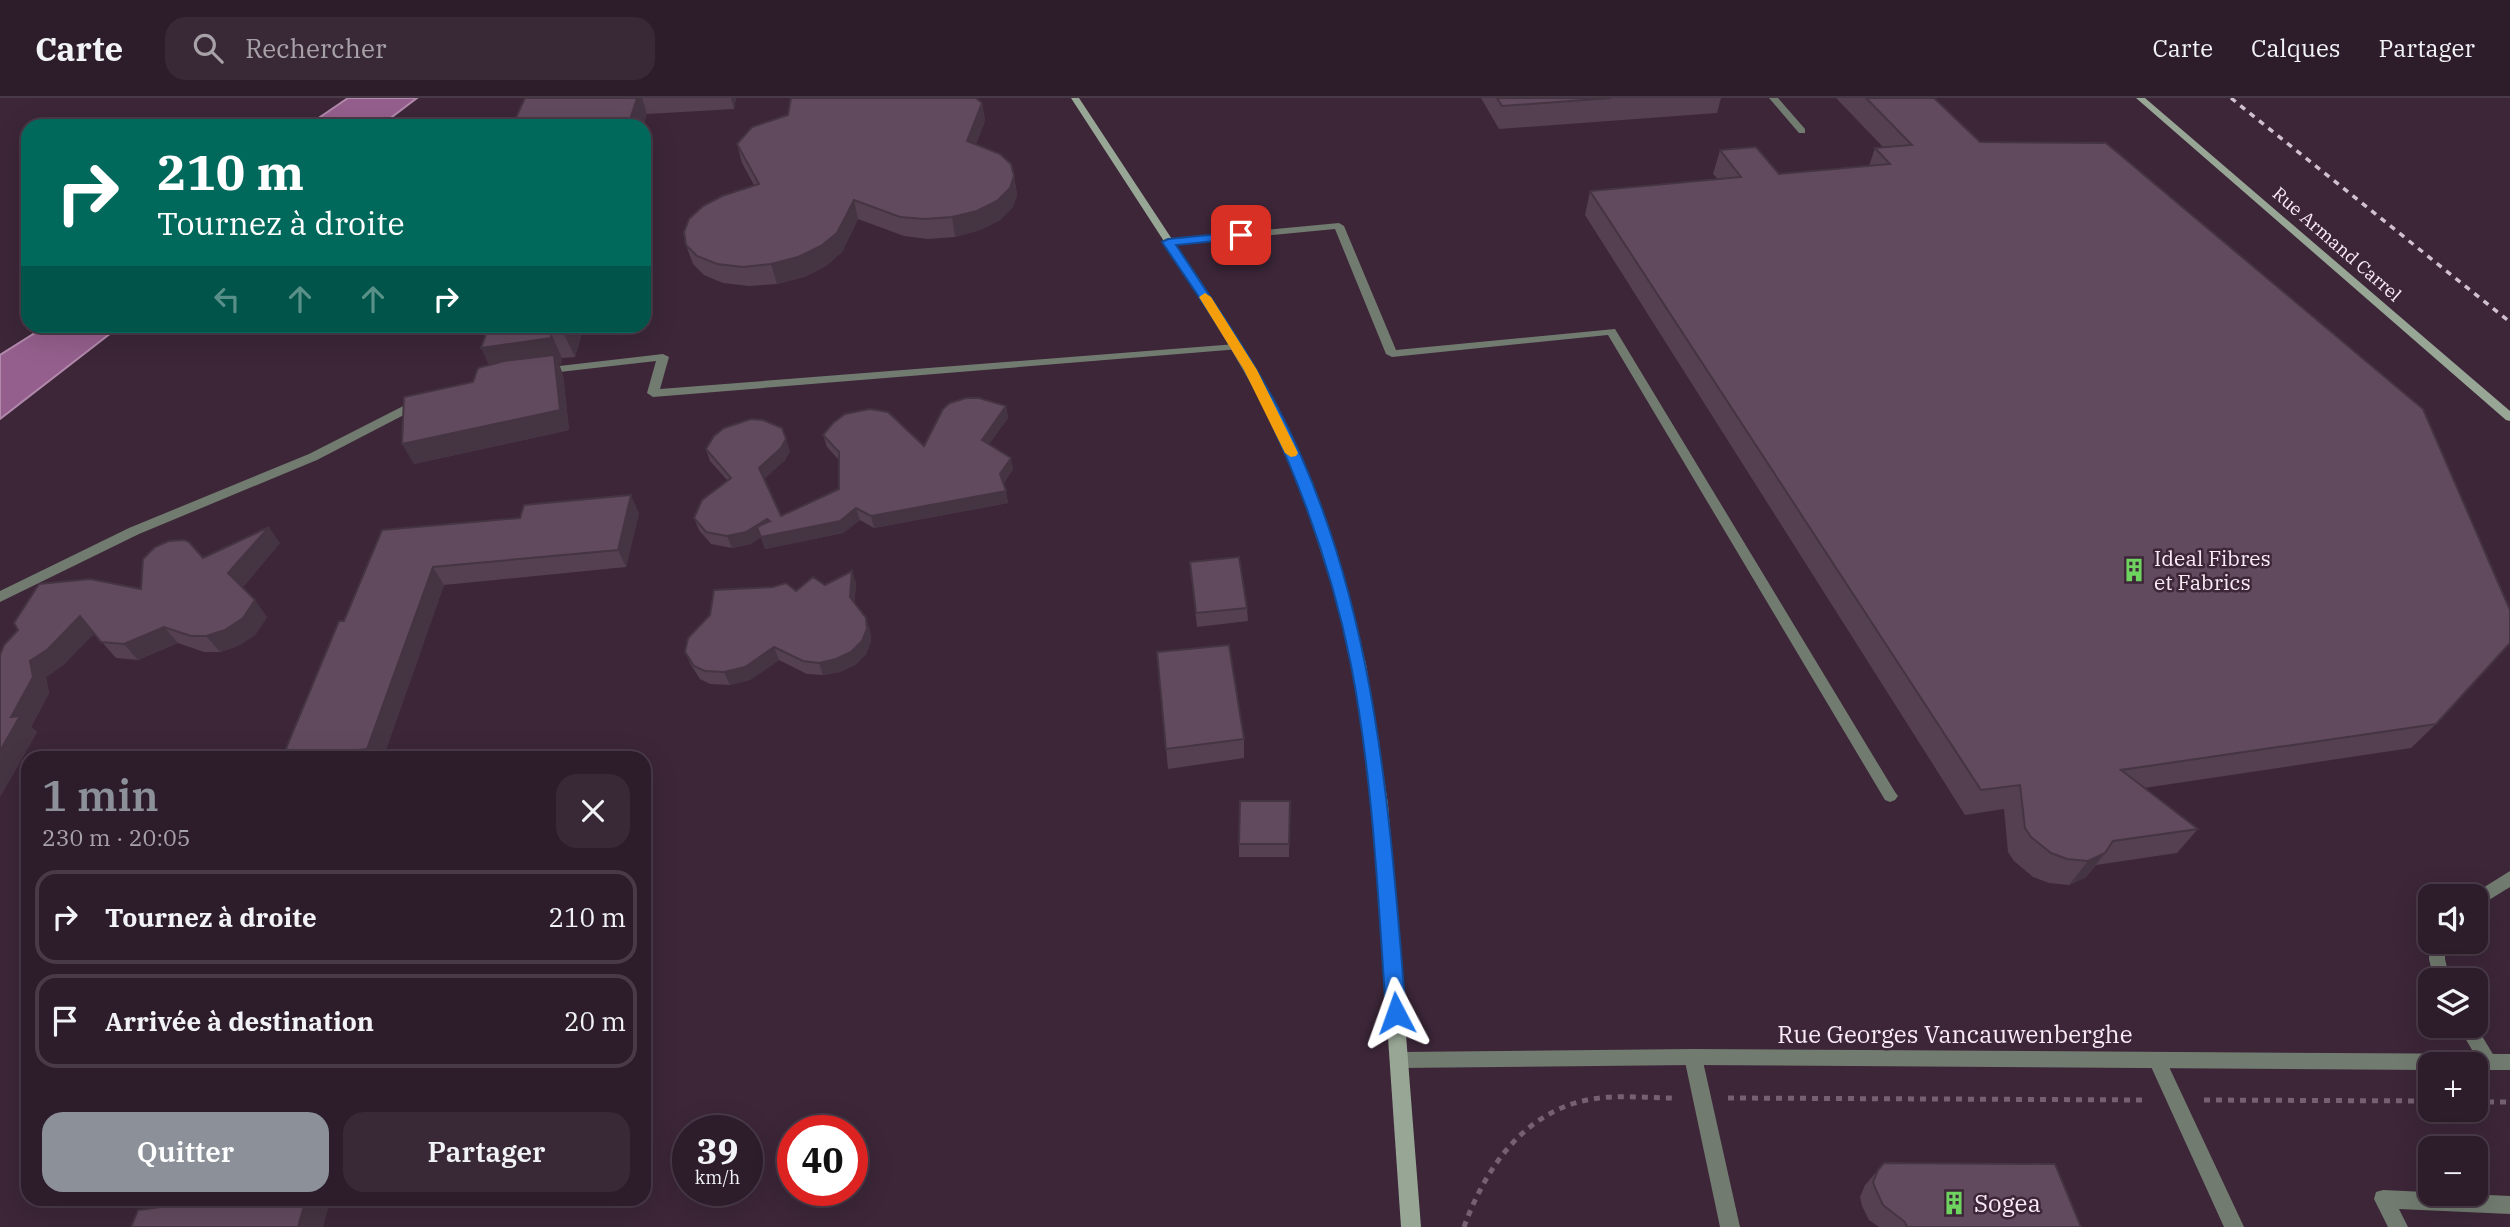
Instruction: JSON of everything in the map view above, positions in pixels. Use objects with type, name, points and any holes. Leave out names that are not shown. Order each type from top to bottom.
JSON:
[{"type":"street","points":[[1075,98],[1236,347],[1271,408],[1308,494],[1339,586],[1359,664],[1380,804],[1411,1227]]},
{"type":"street","points":[[1773,98],[1802,131]]},
{"type":"street","name":"Rue Armand Carrel","points":[[2140,98],[2510,417]]},
{"type":"street","points":[[1168,242],[1339,226],[1392,354],[1611,331],[1890,796]]},
{"type":"street","points":[[525,373],[663,357],[653,393],[1236,347]]},
{"type":"street","points":[[0,597],[134,531],[313,457],[430,397]]},
{"type":"street","points":[[2488,893],[2510,878]]},
{"type":"street","points":[[1693,1057],[1730,1227]]},
{"type":"street","name":"Rue Georges Vancauwenberghe","points":[[1399,1060],[1693,1057],[2418,1062]]},
{"type":"street","points":[[2157,1060],[2234,1227]]},
{"type":"street","name":"Rue Georges Vancauwenberghe","points":[[2488,1062],[2510,1062]]},
{"type":"street","points":[[2398,1227],[2383,1199],[2510,1205]]},
{"type":"path","points":[[1464,1227],[1471,1206],[1500,1156],[1520,1135],[1562,1108],[1584,1100],[1613,1097],[2418,1101]]},
{"type":"path","points":[[2488,1102],[2510,1102]]},
{"type":"shaded area","points":[[348,98],[417,98],[389,119],[317,119]]},
{"type":"shaded area","points":[[35,333],[111,333],[0,419],[0,355]]},
{"type":"building","points":[[525,98],[637,98],[630,119],[515,119]]},
{"type":"building","points":[[791,98],[976,98],[982,103],[967,141],[1000,154],[1011,164],[1014,176],[1010,188],[997,201],[977,211],[952,217],[900,217],[854,200],[837,233],[821,246],[798,257],[771,264],[743,267],[717,264],[697,256],[686,245],[684,232],[689,219],[703,206],[722,196],[759,184],[737,144],[752,127],[788,115]]},
{"type":"building","points":[[1497,98],[1611,98],[1502,106]]},
{"type":"building","name":"Ideal Fibres et Fabrics","points":[[1866,98],[1934,98],[1980,142],[2106,143],[2423,409],[2510,610],[2510,643],[2436,724],[2121,770],[2198,829],[2113,841],[2105,853],[2088,861],[2067,859],[2051,853],[2031,837],[2025,828],[2020,785],[1981,790],[1590,191],[1741,177],[1720,150],[1756,147],[1779,174],[1890,164],[1875,148],[1912,145]]},
{"type":"building","points":[[486,333],[551,333],[551,338],[481,348]]},
{"type":"building","points":[[554,355],[560,410],[402,444],[404,397],[473,382],[478,368],[504,361]]},
{"type":"building","points":[[966,398],[979,398],[1006,406],[982,440],[1011,458],[1000,474],[1006,491],[871,516],[856,508],[840,521],[761,537],[757,527],[770,521],[767,519],[746,532],[727,536],[706,532],[694,518],[702,500],[731,478],[706,449],[714,436],[724,428],[751,419],[763,420],[782,428],[786,439],[781,448],[759,468],[781,516],[839,489],[839,452],[823,435],[845,414],[870,409],[888,412],[924,446],[943,409],[950,403]]},
{"type":"building","points":[[631,495],[618,550],[433,567],[367,749],[285,751],[339,621],[344,621],[382,530],[520,518],[524,505]]},
{"type":"building","points":[[269,527],[228,573],[255,600],[243,618],[225,630],[206,636],[191,636],[164,627],[124,644],[101,642],[80,616],[48,649],[30,661],[33,677],[11,717],[20,716],[0,751],[0,655],[4,645],[18,630],[14,623],[39,584],[90,579],[141,589],[143,559],[155,547],[169,541],[184,540],[203,558]]},
{"type":"building","points":[[1239,557],[1247,608],[1196,613],[1190,562]]},
{"type":"building","points":[[852,571],[850,597],[866,618],[867,629],[862,641],[851,652],[819,663],[803,661],[774,647],[745,667],[724,672],[705,671],[694,666],[685,652],[688,638],[710,615],[714,590],[773,587],[786,583],[796,591],[813,577],[825,585]]},
{"type":"building","points":[[1229,645],[1244,739],[1166,749],[1157,652]]},
{"type":"building","points":[[1240,801],[1290,801],[1289,844],[1239,844]]},
{"type":"building","name":"Sogea","points":[[1884,1163],[2055,1164],[2081,1227],[1907,1227],[1905,1222],[1883,1205],[1873,1182]]},
{"type":"building","points":[[169,1206],[304,1206],[298,1227],[131,1227],[138,1210]]},
{"type":"railway","points":[[2231,98],[2510,322]]},
{"type":"slow traffic","points":[[1205,297],[1271,408],[1291,453]]},
{"type":"place","name":"Ideal Fibres et Fabrics","points":[[2134,570]]},
{"type":"place","name":"Sogea","points":[[1954,1203]]},
{"type":"route","points":[[1241,235],[1168,242],[1224,327],[1271,408],[1308,494],[1339,586],[1359,664],[1372,739],[1380,804],[1396,1013]]}]
